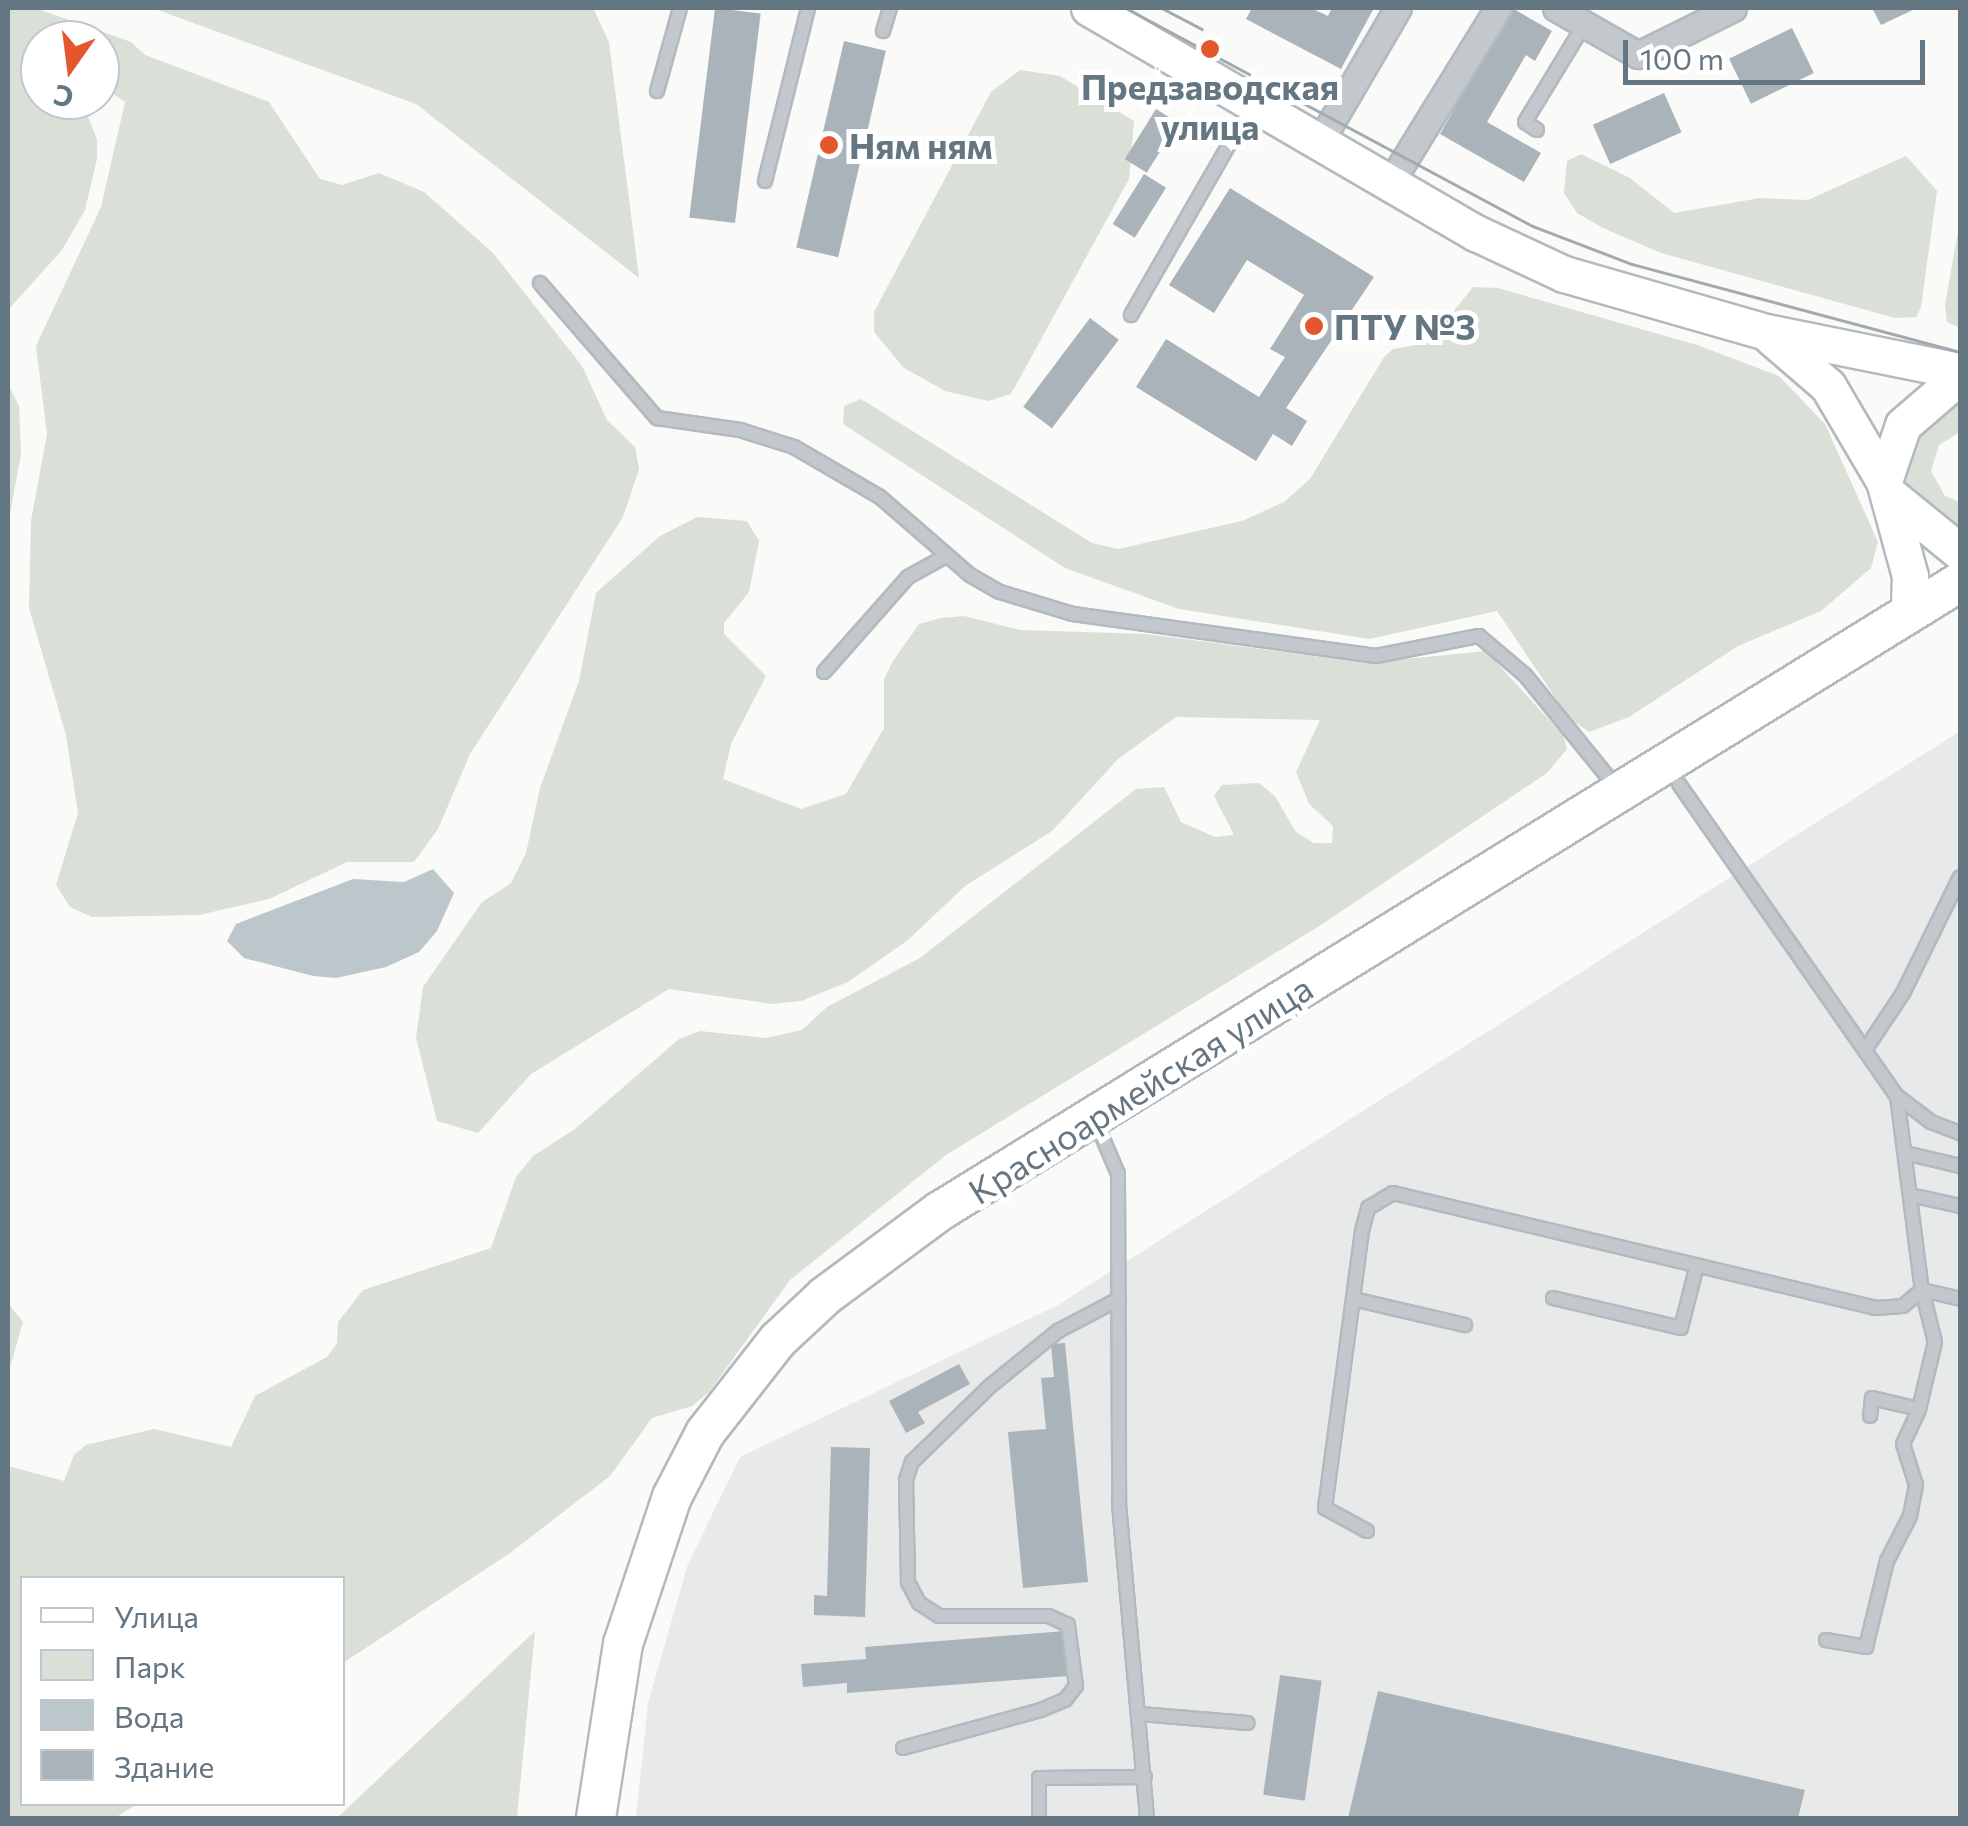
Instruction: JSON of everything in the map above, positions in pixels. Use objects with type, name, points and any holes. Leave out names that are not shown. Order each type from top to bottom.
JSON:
[{"type":"main road","name":"Красноармейская улица","points":[[620,1818],[642,1663],[673,1550],[694,1498],[745,1415],[824,1324],[889,1271],[1099,1126],[1621,793],[1669,781],[1910,612],[1960,582]]},
{"type":"main road","name":"Красноармейская улица","points":[[596,1818],[624,1644],[642,1576],[705,1433],[778,1340],[878,1253],[1099,1126],[1960,609]]},
{"type":"street","points":[[1089,8],[1390,183],[1564,274],[1766,332],[1960,374]]},
{"type":"street","points":[[1320,143],[1398,8]]},
{"type":"street","points":[[1390,183],[1498,8]]},
{"type":"street","points":[[1556,8],[1638,54],[1732,8]]},
{"type":"street","points":[[1766,332],[1828,386],[1887,488],[1910,576],[1910,612]]},
{"type":"street","points":[[1887,488],[1903,425],[1960,374]]},
{"type":"street","points":[[1887,488],[1960,552]]},
{"type":"lane","points":[[656,91],[680,8]]},
{"type":"lane","points":[[765,181],[808,8]]},
{"type":"lane","points":[[883,31],[890,8]]},
{"type":"lane","points":[[1537,130],[1525,122],[1584,25]]},
{"type":"lane","points":[[1131,315],[1252,104]]},
{"type":"lane","points":[[540,283],[657,418],[740,430],[794,447],[880,497],[946,556],[1000,592],[1072,614],[1376,656],[1479,636],[1525,675],[1621,793]]},
{"type":"lane","points":[[824,672],[908,577],[946,556]]},
{"type":"lane","points":[[1669,781],[1897,1096],[1930,1122],[1960,1132]]},
{"type":"lane","points":[[1865,1050],[1902,993],[1960,877]]},
{"type":"lane","points":[[1826,1640],[1866,1647],[1887,1561],[1910,1516],[1916,1485],[1903,1444],[1919,1409],[1934,1342],[1922,1290],[1897,1096]]},
{"type":"lane","points":[[1099,1126],[1118,1174],[1118,1504],[1140,1714],[1146,1818]]},
{"type":"lane","points":[[1904,1154],[1960,1166]]},
{"type":"lane","points":[[1367,1531],[1326,1508],[1368,1208],[1394,1193],[1876,1308],[1902,1306],[1922,1290]]},
{"type":"lane","points":[[1910,1195],[1960,1206]]},
{"type":"lane","points":[[1553,1298],[1682,1328],[1697,1265]]},
{"type":"lane","points":[[1922,1290],[1960,1298]]},
{"type":"lane","points":[[1353,1298],[1465,1325]]},
{"type":"lane","points":[[902,1748],[1041,1710],[1064,1700],[1076,1686],[1068,1625],[1049,1616],[938,1616],[920,1603],[908,1582],[906,1480],[912,1462],[990,1387],[1058,1330],[1119,1299]]},
{"type":"lane","points":[[1870,1416],[1872,1398],[1919,1409]]},
{"type":"lane","points":[[1140,1714],[1248,1723]]},
{"type":"lane","points":[[1038,1818],[1039,1778],[1145,1778]]},
{"type":"shaded area","points":[[1960,731],[1960,1818],[636,1818],[648,1703],[688,1564],[740,1457],[1058,1305]]},
{"type":"green space","points":[[8,8],[35,8],[69,20],[20,20],[20,120],[89,120],[97,139],[97,159],[85,210],[62,250],[8,310]]},
{"type":"green space","points":[[152,8],[593,8],[609,42],[639,278],[416,104]]},
{"type":"green space","points":[[120,38],[145,55],[269,102],[320,179],[342,185],[379,173],[424,192],[493,253],[582,366],[607,420],[635,447],[639,469],[623,517],[470,754],[438,829],[414,862],[347,862],[269,899],[199,915],[92,917],[70,907],[56,885],[78,813],[66,735],[29,608],[31,521],[47,434],[36,346],[101,207],[125,102],[120,99]]},
{"type":"green space","points":[[1020,70],[1060,76],[1134,121],[1129,179],[1011,394],[988,401],[945,391],[904,368],[874,332],[874,312],[991,92]]},
{"type":"green space","points":[[1581,154],[1630,178],[1674,213],[1760,198],[1808,200],[1906,156],[1937,191],[1921,307],[1916,317],[1895,318],[1661,253],[1603,228],[1577,213],[1564,193],[1567,161]]},
{"type":"green space","points":[[1960,220],[1960,328],[1947,322],[1945,305]]},
{"type":"green space","points":[[1473,287],[1498,288],[1697,345],[1779,376],[1825,424],[1878,542],[1871,568],[1821,611],[1738,646],[1629,717],[1589,732],[1569,718],[1497,611],[1369,639],[1179,609],[1065,568],[843,424],[844,406],[861,399],[1092,543],[1118,549],[1242,521],[1284,502],[1310,479],[1384,357],[1393,349],[1428,343]]},
{"type":"green space","points":[[8,384],[19,406],[21,454],[8,525]]},
{"type":"green space","points":[[1960,403],[1960,432],[1939,445],[1931,471],[1945,496],[1960,502],[1960,532],[1913,503],[1904,479],[1904,453],[1933,412]]},
{"type":"green space","points":[[697,517],[747,521],[759,541],[749,592],[724,623],[724,634],[766,676],[731,744],[723,779],[801,809],[846,794],[884,728],[884,679],[919,624],[964,616],[1020,630],[1146,634],[1367,663],[1486,651],[1563,735],[1567,749],[1547,773],[1321,925],[946,1155],[790,1280],[709,1392],[692,1406],[652,1418],[610,1476],[510,1553],[345,1662],[345,1576],[20,1576],[20,1806],[134,1806],[115,1818],[8,1818],[8,1466],[64,1481],[74,1455],[86,1445],[154,1429],[231,1447],[255,1396],[327,1357],[337,1343],[338,1322],[363,1290],[491,1248],[516,1177],[533,1156],[575,1129],[679,1039],[700,1031],[766,1038],[802,1030],[827,1007],[920,958],[1136,789],[1164,787],[1181,822],[1215,837],[1234,835],[1214,796],[1222,785],[1259,783],[1275,796],[1296,832],[1314,843],[1332,843],[1333,826],[1309,804],[1296,772],[1320,720],[1176,717],[1118,759],[1052,831],[965,886],[908,940],[848,982],[801,1001],[772,1004],[669,989],[531,1074],[478,1133],[437,1121],[416,1038],[423,987],[482,902],[511,883],[526,853],[540,788],[579,681],[596,593],[660,536]]},
{"type":"green space","points":[[8,1303],[23,1322],[10,1367],[8,1367]]},
{"type":"green space","points":[[535,1631],[517,1818],[337,1818]]},
{"type":"water","points":[[433,869],[454,893],[437,931],[419,952],[386,967],[336,978],[313,976],[244,958],[227,941],[236,924],[353,879],[404,882]]},
{"type":"building","points":[[715,8],[761,14],[735,223],[689,217]]},
{"type":"building","points":[[1252,8],[1311,8],[1328,16],[1332,8],[1374,8],[1341,69],[1246,19]]},
{"type":"building","points":[[1512,8],[1552,31],[1535,61],[1526,55],[1487,122],[1541,153],[1524,182],[1440,134]]},
{"type":"building","points":[[1872,8],[1917,8],[1881,25]]},
{"type":"building","points":[[1792,28],[1814,73],[1751,104],[1729,59]]},
{"type":"building","points":[[844,41],[886,51],[838,257],[796,248]]},
{"type":"building","points":[[1664,93],[1681,132],[1610,164],[1593,125]]},
{"type":"building","points":[[1156,109],[1178,123],[1147,173],[1125,159]]},
{"type":"building","points":[[1144,174],[1166,188],[1135,238],[1113,224]]},
{"type":"building","name":"ПТУ №3","points":[[1230,188],[1374,277],[1286,408],[1307,421],[1292,446],[1273,434],[1256,461],[1136,387],[1166,339],[1259,397],[1285,357],[1270,349],[1304,295],[1247,260],[1214,313],[1169,285]]},
{"type":"building","points":[[1090,318],[1119,340],[1052,428],[1023,407]]},
{"type":"building","points":[[1065,1343],[1088,1582],[1023,1588],[1008,1432],[1046,1429],[1041,1378],[1054,1377],[1051,1344]]},
{"type":"building","points":[[959,1364],[970,1384],[918,1412],[925,1423],[906,1433],[889,1401]]},
{"type":"building","points":[[831,1447],[870,1448],[865,1617],[814,1615],[814,1595],[827,1596]]},
{"type":"building","points":[[1065,1631],[1068,1676],[847,1693],[847,1683],[803,1687],[801,1664],[866,1659],[865,1647]]},
{"type":"building","points":[[1280,1675],[1322,1681],[1305,1801],[1263,1795]]},
{"type":"building","points":[[1378,1691],[1805,1790],[1798,1818],[1348,1818]]},
{"type":"tram line","points":[[1126,8],[1533,226],[1632,264],[1960,352]]},
{"type":"tram line","points":[[1162,8],[1202,29]]},
{"type":"place","name":"Предзаводская улица","points":[[1210,49]]},
{"type":"place","name":"Ням ням","points":[[829,145]]},
{"type":"place","name":"ПТУ №3","points":[[1314,326]]}]
